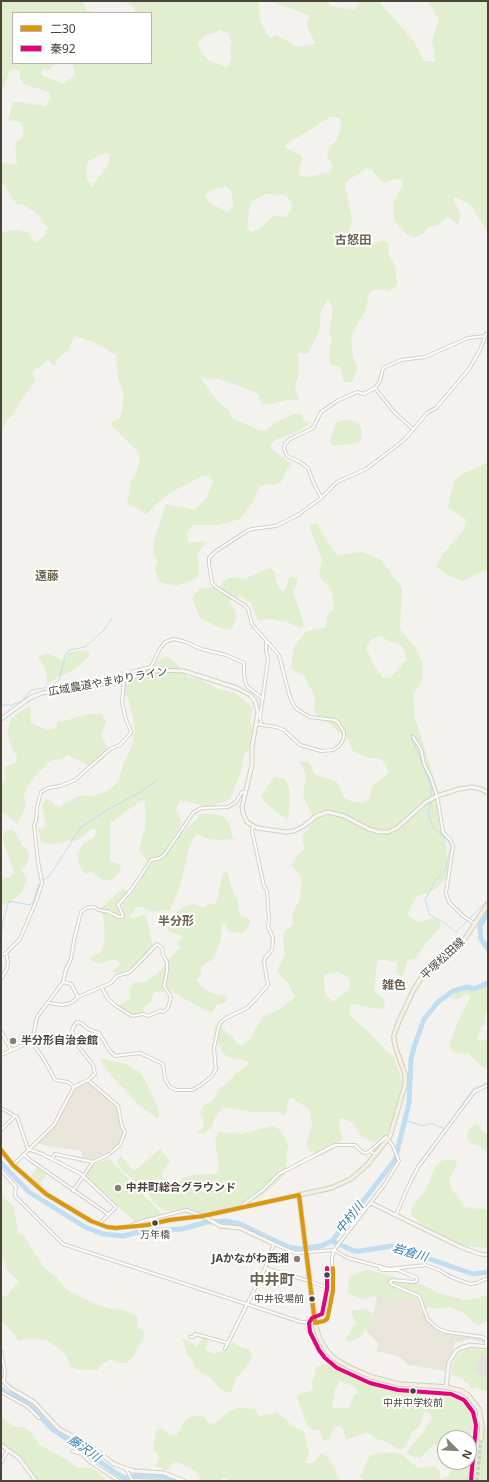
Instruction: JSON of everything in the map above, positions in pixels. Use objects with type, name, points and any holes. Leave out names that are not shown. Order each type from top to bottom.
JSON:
[{"type":"main road","name":"平塚松田線","points":[[299,1195],[341,1184],[359,1174],[387,1139],[394,1127],[405,1085],[405,1074],[394,1040],[399,1021],[413,991],[422,978],[462,943],[488,904]]},
{"type":"main road","points":[[299,1195],[315,1323],[319,1337],[327,1351],[335,1359],[372,1377],[399,1384],[446,1387],[462,1391],[474,1401],[480,1413],[482,1425],[481,1439]]},
{"type":"street","points":[[255,724],[276,727],[284,730],[294,741],[321,751],[332,750],[342,742],[344,737],[344,732],[338,722],[334,720],[310,717],[294,706],[288,694],[279,655],[252,624],[248,609],[212,583],[209,558],[216,551],[247,531],[276,526],[298,515],[310,507],[344,478],[366,469],[399,444],[427,413],[436,408],[469,368],[480,350],[485,335],[461,340],[449,347],[440,349],[425,357],[401,360],[383,368],[380,381],[375,388],[364,394],[357,392],[337,401],[321,412],[313,428],[290,439],[285,444],[284,448],[287,456],[300,462],[308,468],[321,497]]},
{"type":"street","points":[[375,388],[394,412],[413,429]]},
{"type":"street","points":[[1,954],[6,953],[24,933],[42,883],[34,826],[41,792],[48,788],[60,786],[75,780],[110,749],[120,745],[130,734],[131,731],[126,720],[122,702],[124,679],[134,671],[150,667],[159,650],[166,642],[174,639],[186,642],[201,649],[226,655],[244,663],[246,684],[263,699]]},
{"type":"street","points":[[261,724],[260,717],[268,660],[266,641]]},
{"type":"street","name":"広域農道やまゆりライン","points":[[1,719],[36,695],[63,689],[104,684],[160,670],[190,672],[237,688],[253,698],[257,705],[252,747],[252,770],[242,807],[243,813],[248,822],[254,827]]},
{"type":"street","points":[[412,737],[421,750],[424,764],[431,778],[437,796],[443,832],[451,841],[453,846],[446,893],[448,902],[463,916],[475,924]]},
{"type":"street","points":[[13,1165],[54,1125],[74,1086],[88,1080],[95,1074],[95,1070],[88,1057],[74,1041],[72,1031],[77,1022],[81,1023],[88,1029],[99,1033],[114,1055],[140,1053],[163,1064],[165,1079],[170,1087],[176,1090],[192,1090],[212,1076],[216,1070],[214,1048],[220,1024],[226,1018],[247,1008],[268,985],[264,962],[265,958],[272,950],[274,938],[268,926],[267,891],[264,886],[252,831],[254,827],[264,830],[289,832],[299,829],[320,814],[328,812],[344,816],[369,829],[379,832],[388,832],[397,828],[426,802],[437,796],[465,788],[476,788],[488,793]]},
{"type":"street","points":[[1,1055],[31,1041],[37,1017],[49,1003],[63,982],[66,969],[71,959],[81,912],[86,908],[94,907],[122,917],[123,915],[118,905],[132,889],[151,860],[160,858],[165,854],[193,814],[199,809],[228,806],[236,802],[242,792],[245,792]]},
{"type":"street","points":[[49,1003],[62,1005],[71,1003],[78,997],[102,988],[111,983],[117,976],[135,969],[146,954],[157,944],[162,948],[167,971],[164,986],[170,997],[168,1008],[163,1012],[160,1011],[151,1016],[143,1014],[132,1016],[108,999],[102,988]]},
{"type":"street","points":[[1,979],[7,969],[8,962],[6,953]]},
{"type":"street","points":[[63,982],[72,984],[78,997]]},
{"type":"street","points":[[1,1031],[11,1050]]},
{"type":"street","points":[[31,1041],[45,1061],[55,1080],[68,1082],[74,1086]]},
{"type":"street","points":[[73,1191],[93,1162],[108,1155],[120,1145],[125,1132],[122,1126],[118,1106],[88,1080]]},
{"type":"street","points":[[396,1215],[418,1167],[474,1092],[488,1085]]},
{"type":"street","points":[[1,1108],[17,1117],[28,1149],[52,1159],[83,1176],[116,1207],[98,1224]]},
{"type":"street","points":[[1,1130],[15,1116]]},
{"type":"street","points":[[1,1170],[16,1187],[15,1196],[63,1244],[301,1322],[315,1323],[327,1319],[333,1290],[332,1258],[334,1250],[371,1203],[400,1160],[386,1137],[366,1153],[362,1152],[355,1145],[335,1145],[279,1174],[263,1190],[244,1204],[243,1207]]},
{"type":"street","points":[[1,1150],[13,1165],[46,1194],[98,1224],[116,1228],[203,1216],[299,1195]]},
{"type":"street","points":[[370,1151],[376,1154]]},
{"type":"street","points":[[23,1154],[73,1191],[108,1214]]},
{"type":"street","points":[[52,1159],[54,1154],[93,1162]]},
{"type":"street","points":[[371,1203],[463,1248],[488,1255]]},
{"type":"street","points":[[129,1227],[147,1220],[186,1210],[203,1216],[217,1225],[246,1230],[295,1253],[334,1250],[348,1258],[389,1269],[426,1265],[470,1284],[488,1278]]},
{"type":"street","points":[[147,1220],[155,1223]]},
{"type":"street","points":[[225,1349],[265,1268],[274,1244]]},
{"type":"street","points":[[380,1266],[380,1269],[398,1270],[417,1278],[417,1281],[414,1282],[392,1280],[390,1283],[419,1296],[428,1320],[437,1328],[447,1332],[484,1338],[487,1341],[487,1347],[471,1345],[456,1351],[449,1362],[446,1387]]},
{"type":"street","points":[[265,1268],[333,1290]]},
{"type":"street","points":[[293,1300],[299,1302]]},
{"type":"street","points":[[190,1337],[193,1337],[196,1334],[228,1343]]},
{"type":"street","points":[[1,1351],[5,1372],[3,1381],[10,1388],[34,1402],[59,1429],[87,1444],[114,1464],[126,1469],[164,1473],[184,1481]]},
{"type":"street","points":[[1,1392],[30,1408],[38,1418]]},
{"type":"street","points":[[24,1404],[28,1398]]},
{"type":"street","points":[[477,1430],[480,1413]]},
{"type":"street","points":[[1,1445],[19,1458],[36,1481]]},
{"type":"street","points":[[1,1462],[8,1450]]},
{"type":"street","points":[[72,1451],[82,1454],[119,1481]]},
{"type":"street","points":[[126,1469],[131,1480],[160,1481]]},
{"type":"shaded area","points":[[87,1081],[117,1106],[121,1127],[124,1133],[119,1145],[108,1155],[90,1161],[81,1158],[82,1152],[79,1150],[51,1147],[37,1143],[57,1123],[75,1088]]},
{"type":"shaded area","points":[[378,1291],[416,1300],[428,1320],[436,1329],[443,1332],[456,1334],[453,1351],[447,1360],[445,1371],[409,1365],[398,1356],[376,1351],[379,1344],[366,1331],[374,1311]]},
{"type":"shaded area","points":[[456,1334],[481,1337],[486,1343],[470,1339],[455,1342]]},
{"type":"shaded area","points":[[481,1354],[488,1355],[488,1378],[474,1370]]},
{"type":"green space","points":[[1,1],[83,1],[86,10],[93,12],[12,12],[12,64],[54,64],[50,69],[43,69],[41,75],[64,84],[75,75],[72,64],[152,64],[152,12],[135,12],[135,8],[123,1],[259,1],[259,12],[262,25],[268,35],[271,38],[277,35],[297,47],[316,44],[308,29],[307,22],[310,16],[270,1],[327,1],[331,6],[354,10],[360,1],[379,1],[415,43],[424,61],[436,61],[432,41],[439,20],[428,1],[488,1],[488,232],[470,204],[455,197],[453,199],[461,215],[458,225],[449,217],[446,217],[438,225],[428,227],[425,232],[414,238],[407,235],[394,220],[393,203],[403,184],[402,180],[395,179],[385,183],[381,181],[371,169],[366,168],[348,181],[345,185],[352,218],[346,246],[358,248],[366,241],[374,244],[383,240],[389,244],[388,254],[394,264],[397,285],[388,291],[382,289],[370,291],[365,312],[353,331],[351,342],[353,358],[358,367],[353,380],[349,382],[344,382],[340,367],[330,364],[329,354],[332,337],[329,333],[333,308],[328,299],[321,311],[319,331],[308,354],[298,353],[299,371],[295,385],[299,400],[286,400],[267,405],[261,403],[259,394],[220,379],[202,378],[203,382],[215,398],[228,410],[233,418],[259,430],[266,431],[275,423],[293,414],[302,414],[304,421],[312,423],[290,435],[275,440],[270,445],[272,449],[292,464],[281,482],[259,487],[253,502],[240,519],[219,525],[193,525],[187,534],[189,543],[201,541],[206,543],[197,554],[199,562],[199,575],[191,581],[175,586],[159,582],[155,568],[158,560],[153,554],[153,545],[166,504],[195,510],[206,499],[213,481],[210,476],[202,476],[168,494],[145,515],[139,509],[127,503],[131,481],[136,473],[140,459],[139,453],[111,425],[113,421],[119,419],[122,411],[124,393],[118,379],[116,355],[96,343],[75,336],[68,350],[58,359],[54,366],[48,359],[32,373],[36,381],[19,403],[16,411],[5,423],[1,434],[1,232],[18,230],[29,233],[35,243],[43,237],[48,228],[42,222],[40,216],[24,205],[18,205],[13,199],[1,181],[1,163],[17,164],[15,142],[21,139],[24,134],[21,122],[8,120],[13,101],[46,106],[51,96],[48,92],[24,84],[20,79],[19,69],[10,70],[1,90]],"holes":[[[220,30],[227,33],[232,42],[230,48],[231,59],[227,68],[209,61],[201,52],[198,44],[203,37]],[[330,117],[338,117],[342,122],[336,141],[329,148],[327,155],[332,166],[331,170],[327,173],[307,177],[300,176],[298,173],[302,161],[301,155],[284,147]],[[105,153],[110,155],[108,164],[92,187],[87,179],[86,168],[88,162]],[[226,187],[232,192],[233,206],[228,213],[209,202],[205,197],[207,193],[216,188]],[[266,194],[286,195],[290,200],[292,208],[286,217],[273,216],[260,229],[251,232],[248,230],[247,226],[249,208],[252,202]]]},
{"type":"green space","points":[[350,420],[358,423],[361,428],[362,436],[359,442],[347,445],[331,444],[330,438],[336,423]]},
{"type":"green space","points":[[488,462],[488,569],[462,581],[449,576],[436,567],[443,554],[464,529],[466,519],[448,508],[449,500],[454,481],[463,474]]},
{"type":"green space","points":[[317,523],[337,555],[362,552],[381,560],[402,588],[400,629],[416,648],[423,664],[422,680],[413,695],[415,718],[435,781],[446,844],[449,876],[433,891],[417,896],[407,914],[414,920],[420,922],[434,918],[441,924],[438,931],[427,942],[415,959],[408,960],[403,975],[400,976],[396,973],[397,963],[382,959],[377,961],[374,991],[384,1000],[385,1004],[382,1009],[352,1004],[349,1007],[349,1013],[354,1020],[369,1032],[387,1052],[394,1057],[402,1082],[388,1132],[380,1144],[363,1138],[353,1124],[340,1118],[339,1126],[343,1138],[334,1149],[321,1156],[308,1149],[306,1143],[312,1125],[309,1109],[290,1097],[287,1112],[283,1115],[278,1112],[251,1112],[223,1107],[215,1118],[211,1128],[203,1134],[197,1132],[203,1128],[204,1120],[199,1114],[204,1105],[212,1102],[220,1088],[236,1073],[249,1064],[246,1061],[228,1057],[222,1052],[214,1032],[216,1025],[222,1027],[233,1037],[237,1044],[242,1045],[249,1040],[263,1017],[280,1009],[295,997],[288,983],[277,971],[285,954],[283,936],[286,930],[293,925],[292,914],[300,900],[302,878],[291,865],[305,848],[302,836],[315,820],[303,795],[306,776],[300,761],[306,761],[311,764],[313,772],[318,776],[337,782],[344,797],[350,801],[363,803],[370,798],[372,787],[389,772],[381,759],[366,757],[353,751],[348,739],[314,712],[315,697],[309,685],[304,676],[291,669],[294,647],[305,632],[326,627],[328,613],[334,610],[332,590],[321,579],[319,574],[322,559],[309,526]],"holes":[[[381,636],[390,642],[400,645],[404,649],[407,659],[390,678],[383,678],[374,666],[366,648],[371,640]],[[337,972],[347,976],[350,981],[350,986],[347,991],[333,1002],[325,994],[324,975]]]},
{"type":"green space","points":[[270,568],[275,572],[276,581],[280,589],[284,592],[290,576],[297,579],[293,592],[304,627],[301,628],[287,622],[271,619],[258,621],[251,603],[240,596],[229,601],[235,611],[236,619],[231,630],[218,627],[200,618],[192,598],[201,588],[220,587],[228,578],[236,577],[244,579]]},
{"type":"green space","points":[[85,650],[89,652],[89,656],[84,662],[65,675],[57,677],[47,686],[46,670],[38,657],[48,653],[62,661],[70,652]]},
{"type":"green space","points":[[167,656],[177,664],[187,677],[200,679],[218,689],[235,693],[253,708],[250,719],[252,728],[250,743],[248,751],[244,754],[242,767],[231,798],[225,802],[208,807],[180,800],[176,809],[182,823],[174,836],[179,837],[201,814],[217,814],[224,817],[230,825],[232,837],[237,839],[218,840],[206,838],[196,834],[189,848],[180,887],[170,910],[151,912],[142,907],[136,907],[130,916],[133,918],[142,915],[146,916],[154,950],[143,963],[120,973],[111,972],[120,965],[119,961],[111,960],[100,964],[91,961],[91,957],[101,952],[105,938],[101,908],[122,889],[132,892],[142,878],[147,860],[139,850],[145,827],[145,802],[142,800],[110,823],[110,861],[121,865],[120,871],[112,880],[103,880],[91,872],[85,874],[79,865],[77,853],[84,843],[94,837],[97,831],[94,828],[77,840],[50,844],[41,842],[38,829],[43,828],[46,824],[42,808],[45,799],[51,800],[54,805],[59,807],[81,795],[93,796],[106,792],[115,785],[119,779],[123,764],[133,742],[134,732],[134,722],[128,698],[125,695],[120,671],[150,670],[159,660]]},
{"type":"green space","points":[[31,706],[31,723],[47,730],[56,728],[58,721],[64,721],[88,714],[102,714],[106,721],[101,736],[107,746],[105,757],[92,768],[67,755],[62,759],[49,762],[27,787],[24,797],[26,807],[17,824],[1,812],[1,787],[6,776],[4,767],[16,763],[17,757],[10,744],[7,731],[11,719],[22,710]]},
{"type":"green space","points":[[274,777],[280,777],[286,780],[288,785],[290,794],[288,820],[266,804],[261,796]]},
{"type":"green space","points":[[7,830],[13,830],[21,844],[28,851],[29,859],[21,870],[27,879],[22,892],[9,904],[4,905],[1,903],[1,882],[4,878],[10,877],[14,872],[3,841],[3,835]]},
{"type":"green space","points":[[227,871],[234,895],[238,899],[239,914],[250,920],[250,922],[247,929],[242,933],[229,932],[225,923],[221,924],[221,940],[213,959],[201,967],[201,974],[197,979],[199,985],[212,993],[225,996],[228,999],[224,1003],[217,1004],[213,1011],[208,1012],[170,991],[154,992],[151,1002],[144,1008],[143,1012],[133,1015],[119,1005],[131,999],[129,991],[135,982],[143,983],[157,974],[180,947],[178,942],[183,938],[181,935],[169,932],[167,929],[174,916],[179,910],[193,904],[204,908],[208,904],[215,904],[218,897],[222,875]]},
{"type":"green space","points":[[488,985],[488,1010],[486,1011],[484,1025],[480,1028],[477,1040],[482,1041],[488,1038],[488,1069],[481,1066],[468,1053],[461,1054],[454,1052],[449,1046],[461,1014],[470,998],[469,995],[465,995],[458,999],[452,999],[451,997],[457,991]]},
{"type":"green space","points":[[22,1031],[32,1036],[28,1041],[22,1044],[17,1040]]},
{"type":"green space","points":[[99,1058],[126,1064],[138,1071],[144,1078],[158,1108],[158,1119],[138,1104],[108,1072]]},
{"type":"green space","points":[[476,1124],[481,1126],[481,1130],[488,1135],[488,1155],[480,1146],[472,1144],[467,1138],[468,1132],[472,1126]]},
{"type":"green space","points":[[272,1126],[279,1129],[289,1146],[286,1153],[287,1160],[285,1174],[270,1189],[258,1198],[227,1214],[185,1214],[161,1209],[152,1200],[147,1192],[119,1167],[117,1162],[121,1156],[134,1171],[160,1149],[170,1161],[161,1176],[175,1186],[184,1177],[214,1174],[219,1170],[215,1141],[219,1132],[241,1134]]},
{"type":"green space","name":"中井町総合グラウンド","points":[[109,1159],[162,1214],[135,1222],[85,1176],[93,1164]]},
{"type":"green space","points":[[449,1159],[457,1161],[450,1178],[451,1188],[465,1207],[488,1210],[488,1248],[463,1246],[422,1225],[412,1216],[411,1211],[413,1205],[426,1190],[435,1167],[441,1161]]},
{"type":"green space","points":[[37,1167],[47,1174],[39,1185],[30,1178]]},
{"type":"green space","points":[[1,1194],[13,1206],[18,1233],[23,1235],[44,1267],[56,1277],[67,1290],[93,1303],[107,1308],[124,1310],[137,1316],[137,1325],[144,1332],[144,1337],[134,1355],[127,1363],[119,1363],[109,1359],[97,1370],[77,1369],[70,1366],[67,1356],[48,1341],[30,1338],[18,1341],[7,1326],[1,1322],[1,1295],[5,1297],[19,1282],[5,1268],[5,1262],[1,1260]]},
{"type":"green space","points":[[370,1270],[425,1286],[436,1292],[463,1300],[478,1298],[488,1294],[488,1320],[479,1325],[474,1323],[464,1313],[449,1307],[438,1309],[422,1307],[417,1301],[410,1298],[403,1299],[376,1296],[360,1299],[348,1292],[349,1277],[362,1271]]},
{"type":"green space","points":[[364,1309],[371,1312],[373,1315],[373,1321],[366,1328],[362,1336],[349,1342],[345,1339],[356,1323],[350,1311]]},
{"type":"green space","points":[[182,1338],[197,1346],[203,1338],[209,1338],[205,1350],[214,1354],[233,1343],[242,1348],[249,1349],[252,1356],[249,1364],[236,1378],[231,1393],[221,1390],[209,1376],[204,1375],[195,1368],[192,1360],[187,1354]]},
{"type":"green space","points":[[473,1348],[488,1351],[488,1391],[480,1390],[477,1387],[471,1388],[469,1384],[461,1378],[451,1375],[453,1364],[457,1355],[466,1349]]},
{"type":"green space","points":[[334,1361],[351,1374],[400,1390],[450,1394],[464,1404],[473,1408],[475,1421],[472,1430],[437,1430],[437,1445],[433,1445],[420,1458],[408,1455],[407,1453],[432,1418],[430,1414],[424,1412],[420,1426],[412,1432],[406,1446],[401,1449],[398,1449],[387,1442],[377,1439],[371,1434],[366,1433],[346,1440],[343,1428],[339,1426],[335,1426],[330,1438],[323,1440],[319,1430],[313,1430],[307,1425],[297,1398],[301,1393],[309,1392],[313,1389],[312,1381],[315,1376],[315,1369],[319,1366]],"holes":[[[341,1381],[355,1387],[358,1393],[354,1395],[349,1408],[332,1407],[335,1390],[339,1382]]]},
{"type":"green space","points":[[237,1408],[255,1409],[259,1416],[277,1413],[286,1419],[291,1425],[304,1432],[309,1454],[305,1463],[313,1463],[321,1453],[325,1455],[331,1461],[340,1481],[232,1481],[224,1477],[219,1481],[202,1481],[195,1471],[182,1464],[175,1462],[167,1470],[155,1466],[159,1459],[158,1455],[153,1450],[156,1430],[161,1428],[171,1435],[176,1435],[188,1418],[199,1415],[204,1417],[209,1423],[215,1424],[227,1413]]},
{"type":"green space","points":[[1,1416],[14,1427],[23,1427],[29,1430],[40,1445],[78,1468],[86,1467],[94,1469],[106,1481],[38,1481],[18,1455],[4,1445],[1,1446]]},
{"type":"green space","points":[[488,1426],[488,1481],[365,1481],[360,1477],[370,1455],[391,1452],[401,1454],[417,1467],[436,1467],[437,1470],[440,1471],[440,1480],[449,1475],[452,1470],[477,1470],[479,1433]]},
{"type":"waterway","points":[[1,705],[12,705],[22,701],[31,690],[49,687],[59,680],[65,656],[69,650],[85,647],[104,630],[112,618]]},
{"type":"waterway","points":[[411,738],[431,786],[431,798]]},
{"type":"waterway","points":[[1,942],[3,921],[9,901],[30,905],[33,902],[39,884],[50,875],[81,827],[112,807],[141,792],[157,780]]},
{"type":"waterway","points":[[431,801],[428,815],[433,827],[449,842],[451,846],[445,871],[435,881],[425,900],[430,915],[446,924],[456,932],[488,900]]},
{"type":"waterway","name":"中村川","points":[[488,912],[480,926],[481,939],[488,949]]},
{"type":"waterway","name":"中村川","points":[[1,1163],[29,1192],[85,1227],[103,1234],[123,1236],[144,1231],[182,1229],[207,1222],[226,1221],[240,1224],[288,1247],[300,1249],[321,1246],[332,1241],[395,1160],[409,1103],[411,1059],[424,1019],[438,1002],[453,991],[467,987],[474,989],[488,983]]},
{"type":"waterway","points":[[405,1120],[423,1126],[433,1124],[445,1129],[473,1089],[488,1083]]},
{"type":"waterway","name":"岩倉川","points":[[332,1241],[354,1251],[392,1246],[473,1274],[488,1272]]},
{"type":"waterway","name":"藤沢川","points":[[1,1389],[6,1393],[12,1394],[26,1401],[52,1429],[70,1441],[82,1446],[96,1459],[119,1475],[125,1478],[135,1476],[159,1476],[177,1481]]},
{"type":"tunnel","points":[[477,1481],[481,1439]]},
{"type":"tunnel","points":[[469,1479],[470,1470]]},
{"type":"transit line","name":"二30","points":[[1,1150],[13,1165],[46,1194],[91,1221],[107,1227],[116,1228],[147,1225],[169,1220],[203,1216],[299,1195],[315,1323],[324,1321],[328,1316],[333,1290],[333,1268]]},
{"type":"transit line","name":"秦92","points":[[327,1268],[327,1289],[322,1314],[312,1318],[309,1323],[310,1332],[319,1350],[325,1358],[337,1368],[370,1383],[398,1390],[451,1394],[464,1400],[473,1412],[476,1425],[471,1480]]},
{"type":"place","name":"半分形自治会館","points":[[13,1041]]},
{"type":"place","name":"中井町総合グラウンド","points":[[118,1188]]},
{"type":"place","name":"万年橋","points":[[155,1223]]},
{"type":"place","name":"JAかながわ西湘","points":[[297,1259]]},
{"type":"place","name":"中井役場前","points":[[312,1299]]},
{"type":"place","name":"中井中学校前","points":[[413,1391]]},
{"type":"district","name":"古怒田","points":[[353,241]]},
{"type":"district","name":"遠藤","points":[[47,577]]},
{"type":"district","name":"半分形","points":[[176,922]]},
{"type":"district","name":"雑色","points":[[394,986]]},
{"type":"district","name":"中井町","points":[[272,1281]]}]
